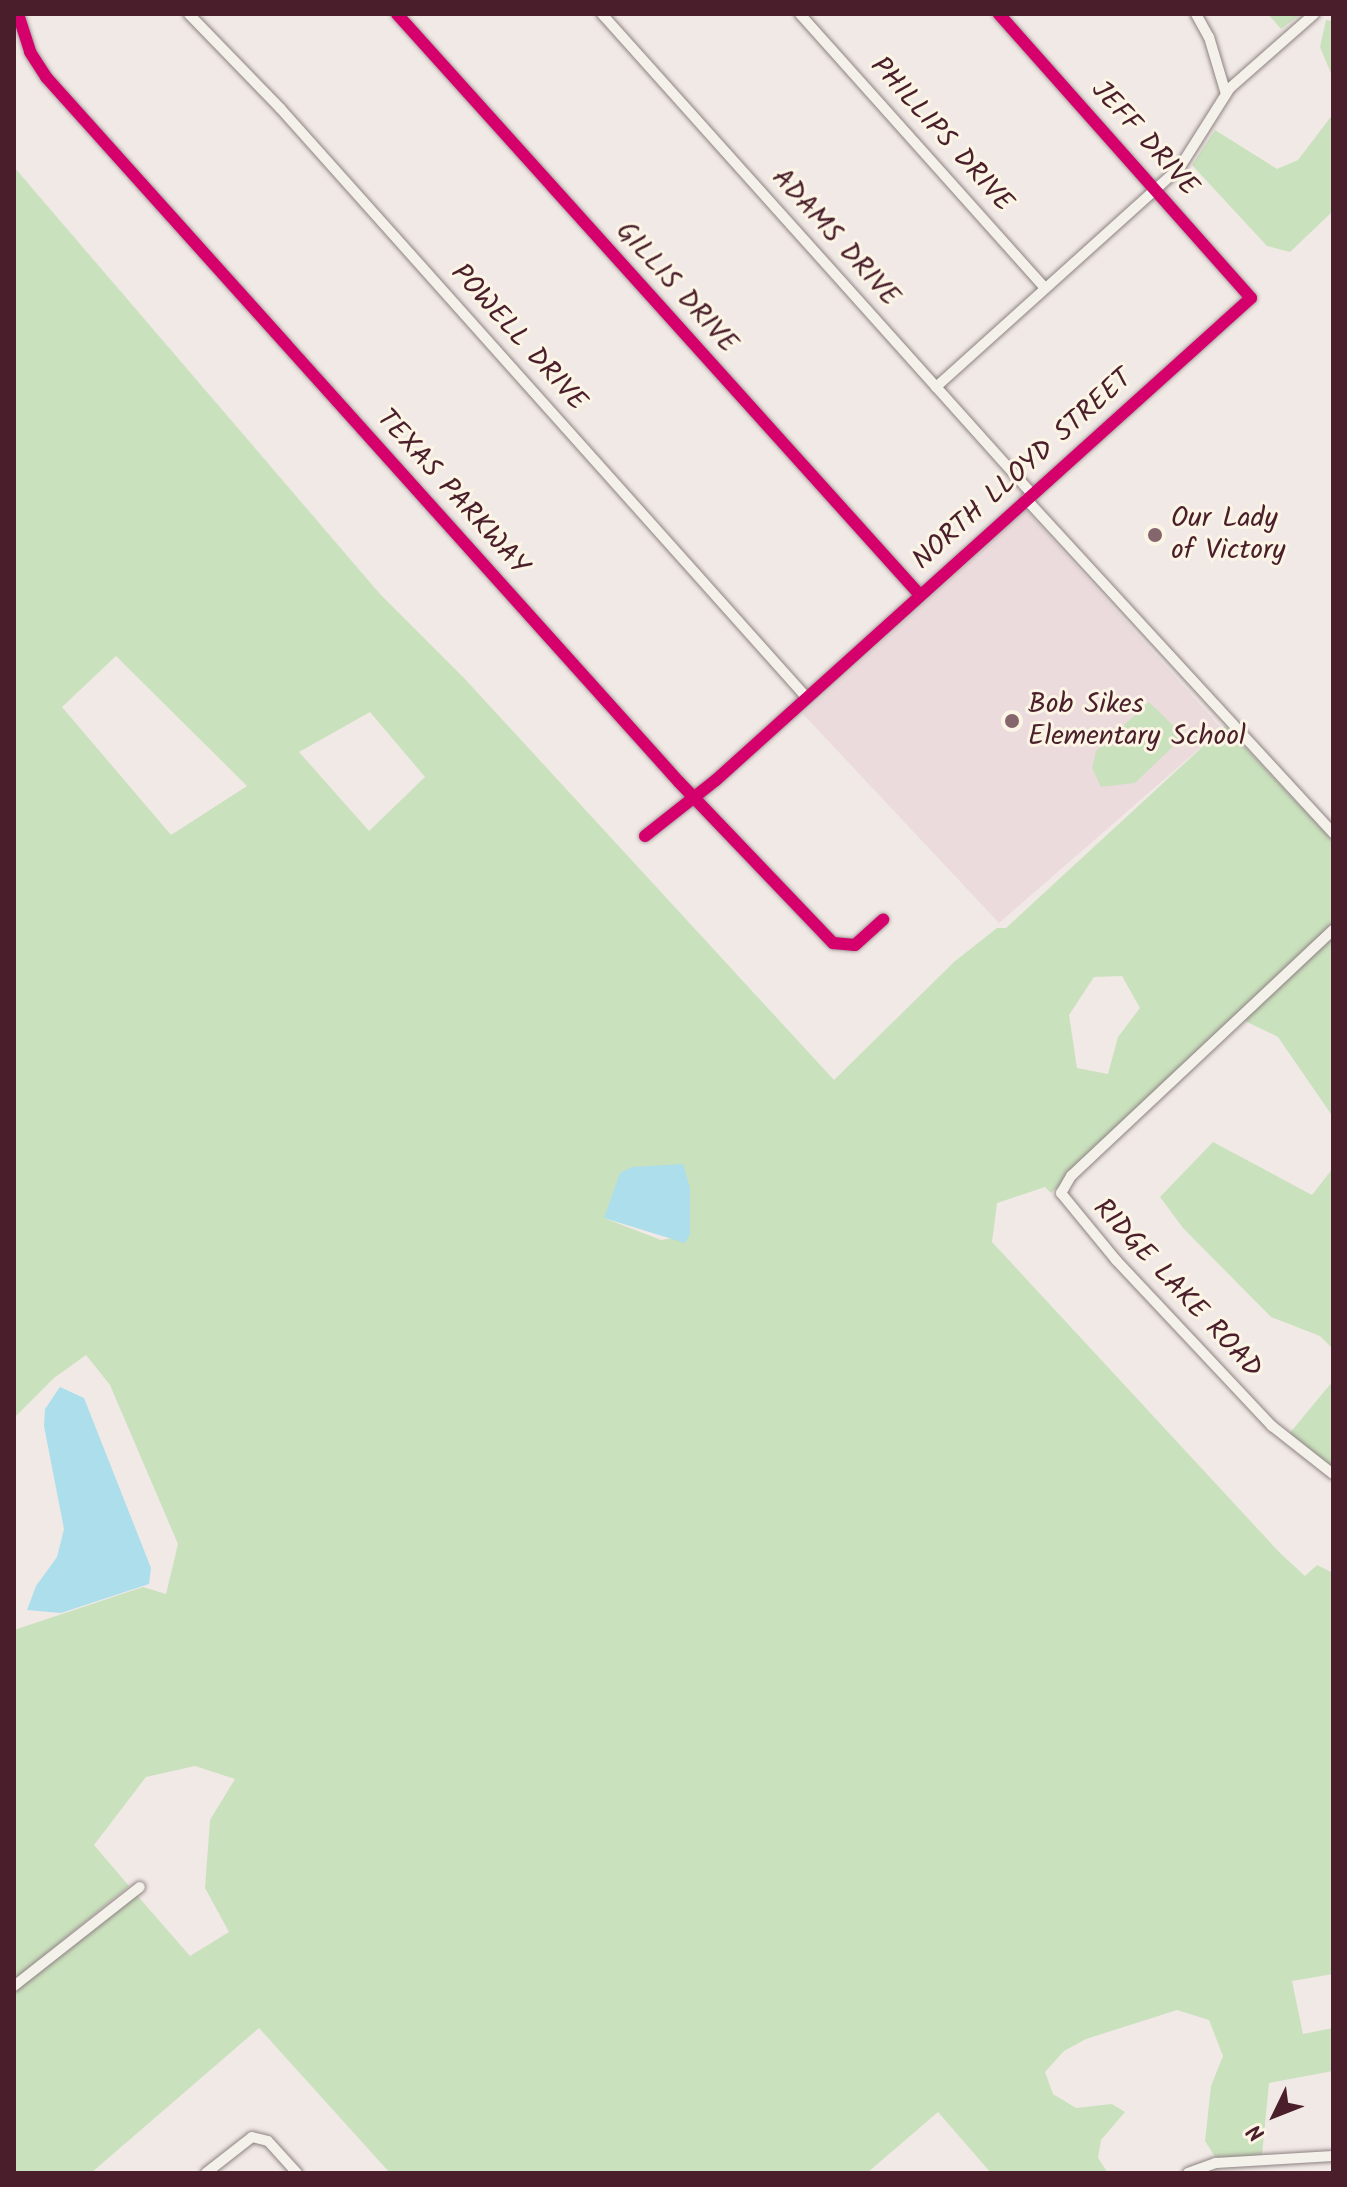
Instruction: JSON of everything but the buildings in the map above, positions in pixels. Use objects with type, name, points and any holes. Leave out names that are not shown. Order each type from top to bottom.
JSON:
[{"type":"street","name":"TEXAS PARKWAY","points":[[18,14],[30,52],[46,77],[695,797],[833,943],[855,945],[883,920]]},
{"type":"street","name":"POWELL DRIVE","points":[[189,14],[280,108],[807,698]]},
{"type":"street","name":"GILLIS DRIVE","points":[[397,14],[919,594]]},
{"type":"street","name":"ADAMS DRIVE","points":[[602,14],[1333,833]]},
{"type":"street","name":"PHILLIPS DRIVE","points":[[800,14],[1045,288]]},
{"type":"street","name":"JEFF DRIVE","points":[[999,14],[1157,188],[1251,298]]},
{"type":"street","points":[[1196,14],[1209,37],[1226,94]]},
{"type":"street","points":[[936,387],[1187,159],[1226,94],[1314,14]]},
{"type":"street","name":"NORTH LLOYD STREET","points":[[645,836],[695,797],[807,698],[1251,298]]},
{"type":"street","name":"RIDGE LAKE ROAD","points":[[1333,930],[1071,1176],[1061,1193],[1116,1260],[1272,1426],[1333,1474]]},
{"type":"street","points":[[14,1986],[140,1887]]},
{"type":"street","points":[[206,2173],[252,2137],[268,2141],[297,2173]]},
{"type":"street","points":[[1188,2173],[1216,2163],[1333,2156]]},
{"type":"shaded area","name":"Bob Sikes Elementary School","points":[[1026,510],[1222,729],[999,923],[803,714]]},
{"type":"green space","points":[[1268,14],[1301,14],[1281,29]]},
{"type":"green space","points":[[1326,20],[1333,21],[1333,78],[1320,47]]},
{"type":"green space","points":[[1333,114],[1333,211],[1290,252],[1267,246],[1192,165],[1215,130],[1277,169],[1298,160]]},
{"type":"green space","points":[[14,167],[380,594],[464,678],[834,1080],[954,962],[997,928],[1006,928],[1225,726],[1333,841],[1333,924],[1051,1193],[1045,1187],[997,1203],[992,1242],[1280,1553],[1305,1576],[1317,1565],[1333,1573],[1333,1974],[1292,1981],[1303,2034],[1333,2028],[1333,2071],[1269,2083],[1262,2155],[1216,2158],[1205,2141],[1211,2086],[1223,2056],[1209,2020],[1177,2010],[1086,2039],[1064,2051],[1045,2072],[1053,2094],[1076,2108],[1112,2104],[1125,2112],[1101,2140],[1098,2158],[1108,2173],[991,2173],[938,2112],[867,2173],[390,2173],[259,2028],[91,2173],[14,2173],[14,1991],[135,1893],[190,1956],[229,1932],[205,1888],[210,1820],[235,1779],[195,1766],[146,1777],[94,1845],[129,1886],[14,1980],[14,1630],[143,1587],[166,1594],[178,1544],[110,1385],[86,1355],[54,1378],[14,1418]],"holes":[[[116,656],[247,786],[171,835],[62,707]],[[370,712],[425,777],[369,831],[299,752]],[[1122,976],[1140,1008],[1118,1037],[1108,1074],[1077,1068],[1069,1015],[1094,977]],[[689,1217],[690,1235],[661,1240],[604,1218]]]},
{"type":"green space","points":[[1149,702],[1184,736],[1135,783],[1101,787],[1092,768],[1096,751]]},
{"type":"green space","points":[[1333,936],[1333,1117],[1278,1037],[1243,1020]]},
{"type":"green space","points":[[1213,1142],[1312,1195],[1333,1168],[1333,1349],[1320,1336],[1271,1317],[1183,1228],[1160,1197]]},
{"type":"green space","points":[[1333,1381],[1333,1468],[1289,1434]]},
{"type":"water","points":[[683,1164],[690,1188],[690,1235],[685,1243],[604,1218],[620,1173],[632,1167]]},
{"type":"water","points":[[60,1387],[84,1398],[151,1568],[149,1584],[61,1613],[27,1610],[36,1586],[57,1557],[64,1529],[44,1426],[45,1409]]},
{"type":"cycle path","points":[[18,14],[30,52],[46,77],[679,782],[833,943],[855,945],[883,920]]},
{"type":"cycle path","points":[[397,14],[919,594]]},
{"type":"cycle path","points":[[645,836],[716,780],[1251,298],[999,14]]},
{"type":"place","name":"Our Lady of Victory","points":[[1155,535]]},
{"type":"place","name":"Bob Sikes Elementary School","points":[[1012,721]]}]
